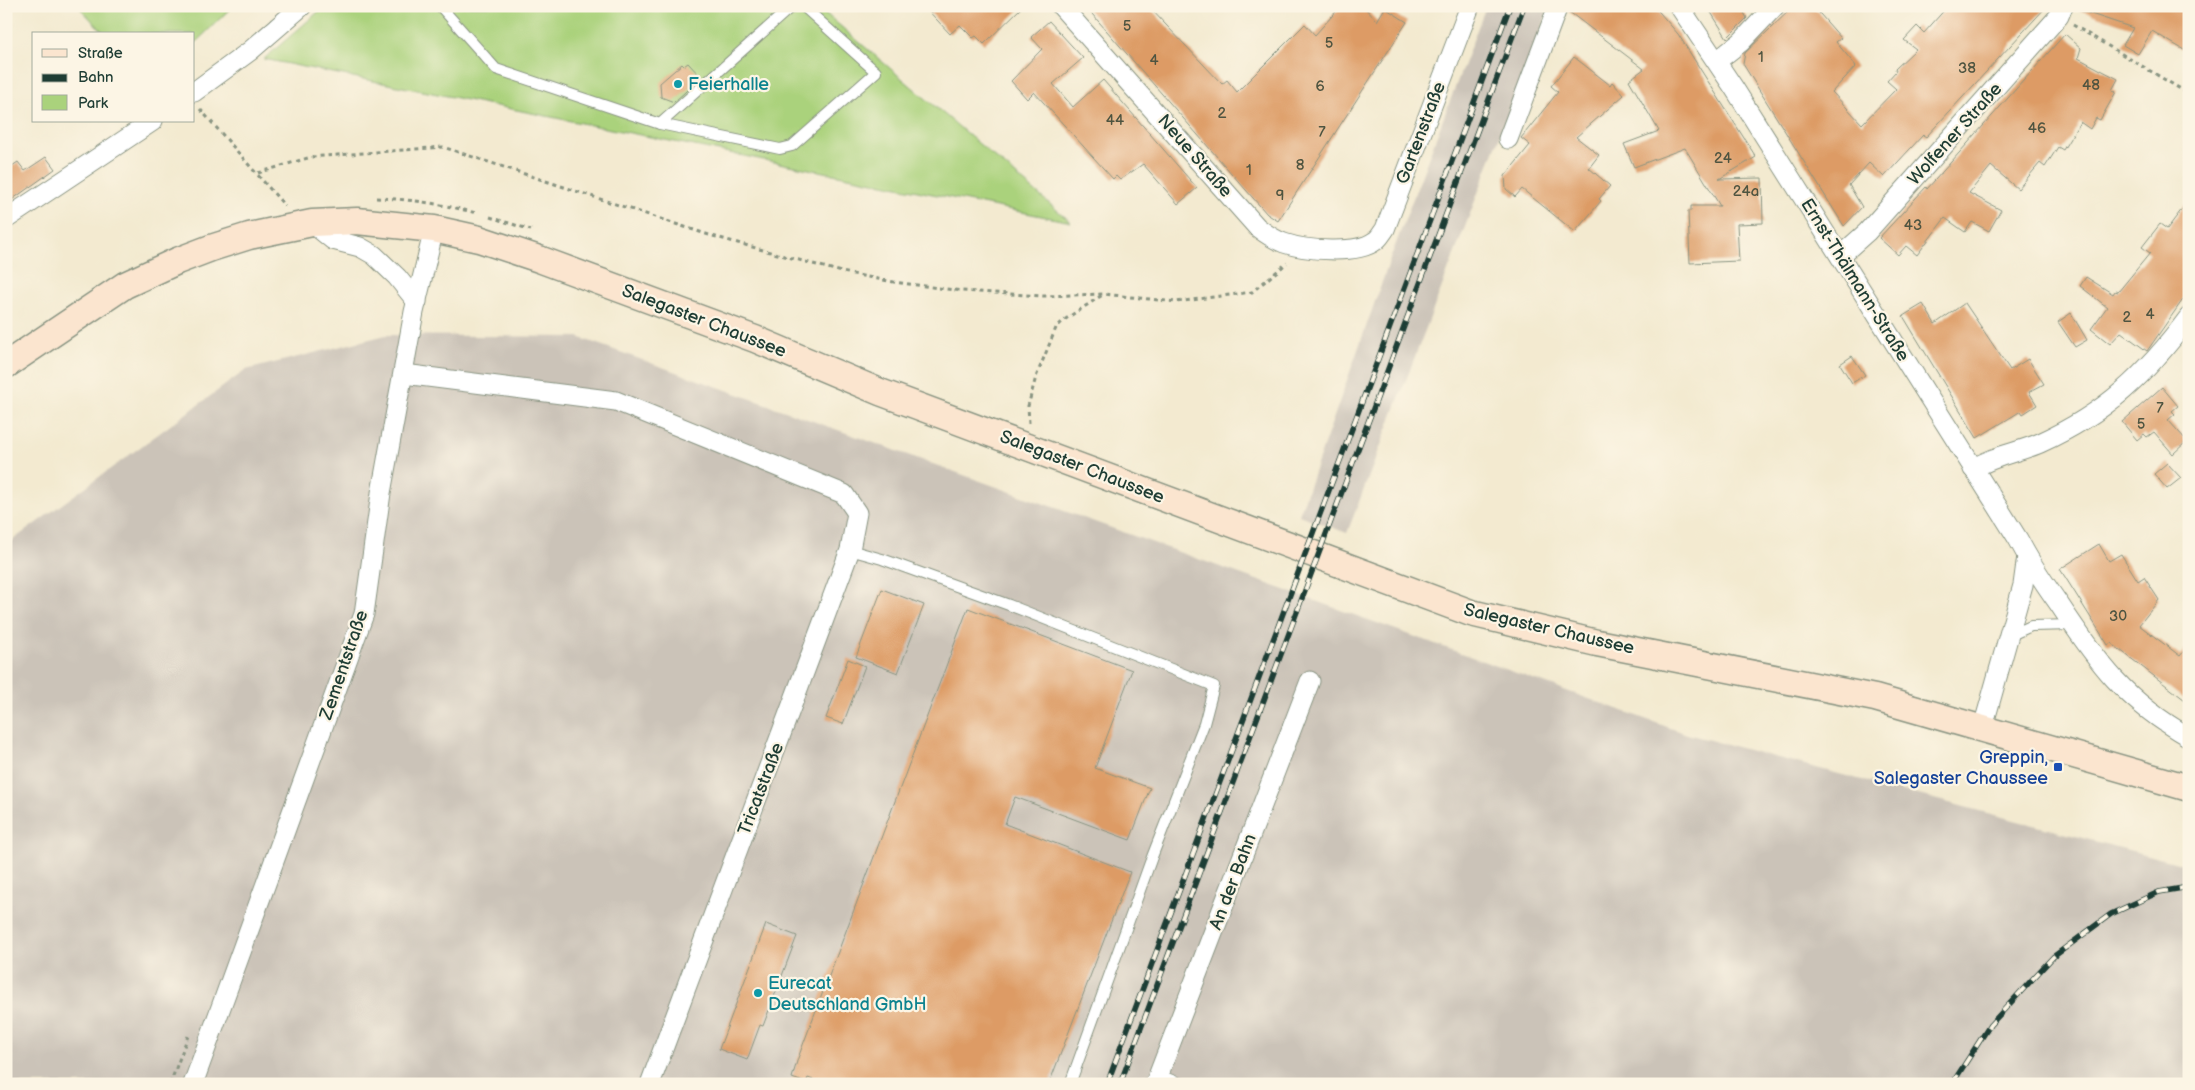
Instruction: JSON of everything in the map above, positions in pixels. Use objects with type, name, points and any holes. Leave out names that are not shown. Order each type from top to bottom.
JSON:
[{"type":"main road","name":"Salegaster Chaussee","points":[[6,365],[102,298],[151,272],[202,251],[249,236],[312,223],[358,221],[434,229],[479,239],[539,259],[755,339],[889,395],[1471,613],[1597,643],[1875,698],[1983,727],[2189,788]]},
{"type":"street","points":[[196,99],[302,6]]},
{"type":"street","name":"Neue Straße","points":[[1061,6],[1257,227],[1269,237],[1304,248],[1358,248]]},
{"type":"street","name":"Gartenstraße","points":[[1358,248],[1375,241],[1385,229],[1470,6]]},
{"type":"street","points":[[1508,139],[1558,6]]},
{"type":"street","name":"Ernst-Thälmann-Straße","points":[[1679,6],[1717,61],[2027,556],[2073,625],[2110,676],[2163,722],[2189,737]]},
{"type":"street","points":[[1717,61],[1741,42],[1775,6]]},
{"type":"street","name":"Wolfener Straße","points":[[1840,256],[1867,232],[2061,11]]},
{"type":"street","points":[[6,219],[151,122]]},
{"type":"street","points":[[312,223],[333,240],[360,247],[374,255],[397,277],[416,302]]},
{"type":"street","name":"Zementstraße","points":[[193,1084],[364,614],[381,493],[416,302],[434,229]]},
{"type":"street","points":[[1973,469],[1990,459],[2037,444],[2095,414],[2145,372],[2189,317]]},
{"type":"street","name":"Tricatstraße","points":[[404,374],[616,401],[844,494],[857,513],[850,550],[650,1084]]},
{"type":"street","points":[[1983,727],[2023,585],[2027,556]]},
{"type":"street","name":"An der Bahn","points":[[1157,1079],[1310,681]]},
{"type":"lane","points":[[440,6],[496,69],[660,124],[780,149],[792,146],[876,72],[804,6]]},
{"type":"lane","points":[[660,124],[792,6]]},
{"type":"lane","points":[[850,550],[882,559],[1009,605],[1214,686],[1204,724],[1152,856],[1070,1084]]},
{"type":"lane","points":[[2009,636],[2030,626],[2073,625]]},
{"type":"lane","points":[[1157,1079],[1182,1084]]},
{"type":"path","points":[[2061,11],[2189,94]]},
{"type":"path","points":[[196,99],[287,208]]},
{"type":"path","points":[[258,173],[311,157],[443,148],[709,235],[842,272],[894,282],[962,291],[1044,296],[1104,294],[1176,302],[1252,292],[1304,248]]},
{"type":"path","points":[[1030,429],[1028,406],[1039,369],[1056,328],[1064,320],[1104,294]]},
{"type":"path","points":[[170,1084],[189,1034]]},
{"type":"shaded area","points":[[1486,6],[1550,6],[1347,533],[1299,515],[1392,254]]},
{"type":"shaded area","points":[[386,335],[578,337],[1687,734],[2189,866],[2189,1084],[6,1084],[6,545],[246,370]]},
{"type":"green space","points":[[78,6],[233,6],[195,43],[195,32],[103,32]]},
{"type":"green space","points":[[325,6],[831,6],[825,13],[1071,222],[264,59]]},
{"type":"building","points":[[924,6],[1023,6],[984,44],[976,36],[973,38],[960,25],[950,34]]},
{"type":"building","points":[[1085,6],[1148,6],[1222,84],[1227,80],[1237,92],[1305,24],[1315,35],[1341,6],[1363,6],[1377,21],[1385,8],[1407,22],[1278,221],[1267,214]]},
{"type":"building","points":[[1569,6],[1654,6],[1678,34],[1756,157],[1719,179],[1762,178],[1763,223],[1737,224],[1739,261],[1690,263],[1688,211],[1691,211],[1691,206],[1720,206],[1685,148],[1634,167],[1624,144],[1659,131],[1629,80],[1644,69],[1568,11]]},
{"type":"building","points":[[1707,6],[1740,6],[1747,18],[1727,38]]},
{"type":"building","points":[[1794,6],[1813,6],[1841,38],[1836,42],[1856,66],[1832,92],[1862,124],[1896,89],[1887,81],[1896,71],[1895,69],[1916,49],[1904,40],[1917,26],[1924,33],[1948,6],[2047,6],[1926,137],[1923,135],[1884,177],[1869,163],[1849,185],[1862,207],[1844,226],[1743,64],[1745,53]]},
{"type":"building","points":[[2076,6],[2189,6],[2189,53],[2152,31],[2138,54],[2123,45],[2133,28],[2076,9]]},
{"type":"building","points":[[1049,21],[1083,58],[1053,84],[1073,107],[1103,80],[1197,188],[1178,204],[1143,164],[1120,180],[1116,176],[1113,179],[1034,92],[1027,99],[1011,81],[1042,49],[1031,37]]},
{"type":"building","points":[[2065,34],[2081,48],[2078,58],[2118,79],[2112,90],[2116,92],[2100,120],[2096,118],[2090,129],[2080,122],[2063,150],[2058,147],[2045,167],[2040,163],[2018,189],[1991,166],[1969,193],[2001,210],[1989,231],[1972,222],[1965,232],[1945,218],[1917,255],[1906,246],[1898,255],[1879,238],[1926,187],[1927,189]]},
{"type":"building","points":[[1574,57],[1610,85],[1612,82],[1624,95],[1576,137],[1599,155],[1589,168],[1610,186],[1599,199],[1601,201],[1575,232],[1522,189],[1515,197],[1506,189],[1505,176],[1530,145],[1521,138],[1558,92],[1551,86]]},
{"type":"building","name":"Feierhalle","points":[[688,63],[700,76],[697,81],[674,102],[661,97],[660,83],[682,64],[684,66]]},
{"type":"building","points":[[46,157],[55,169],[6,204],[6,170],[18,162],[25,171]]},
{"type":"building","points":[[2189,200],[2189,291],[2147,351],[2121,332],[2110,344],[2091,329],[2107,307],[2080,286],[2086,277],[2113,294],[2115,291],[2118,292],[2150,253],[2142,247],[2160,224],[2167,229]]},
{"type":"building","points":[[1965,303],[2010,370],[2028,359],[2044,384],[2029,392],[2037,405],[2023,414],[2021,411],[1977,438],[1903,316],[1923,304],[1935,324]]},
{"type":"building","points":[[2071,313],[2087,340],[2075,347],[2058,322]]},
{"type":"building","points":[[1852,356],[1865,375],[1852,383],[1840,364]]},
{"type":"building","points":[[2162,387],[2178,406],[2172,411],[2175,414],[2168,420],[2187,441],[2173,454],[2154,432],[2147,437],[2144,434],[2137,440],[2122,422]]},
{"type":"building","points":[[2167,463],[2181,478],[2167,489],[2154,474]]},
{"type":"building","points":[[2099,544],[2109,561],[2121,554],[2138,581],[2144,577],[2159,600],[2139,625],[2180,656],[2189,645],[2189,703],[2111,643],[2108,645],[2060,569]]},
{"type":"building","points":[[882,589],[924,605],[898,673],[856,657]]},
{"type":"building","points":[[968,608],[1132,670],[1095,768],[1150,788],[1130,840],[1015,797],[1005,824],[1130,872],[1049,1084],[867,1084],[854,1079],[852,1084],[824,1084],[808,1078],[806,1083],[792,1078],[798,1058]]},
{"type":"building","points":[[848,659],[865,666],[843,724],[826,718]]},
{"type":"building","name":"Eurecat Deutschland GmbH","points":[[766,924],[797,936],[763,1026],[760,1025],[747,1060],[719,1049]]},
{"type":"railway","points":[[1107,1084],[1510,6]]},
{"type":"railway","points":[[1120,1084],[1524,6]]},
{"type":"railway","points":[[1952,1084],[1990,1025],[2053,957],[2111,914],[2159,892],[2189,887]]},
{"type":"place","name":"Feierhalle","points":[[678,84]]},
{"type":"place","name":"Greppin, Salegaster Chaussee","points":[[2058,767]]},
{"type":"place","name":"Eurecat Deutschland GmbH","points":[[758,993]]}]
